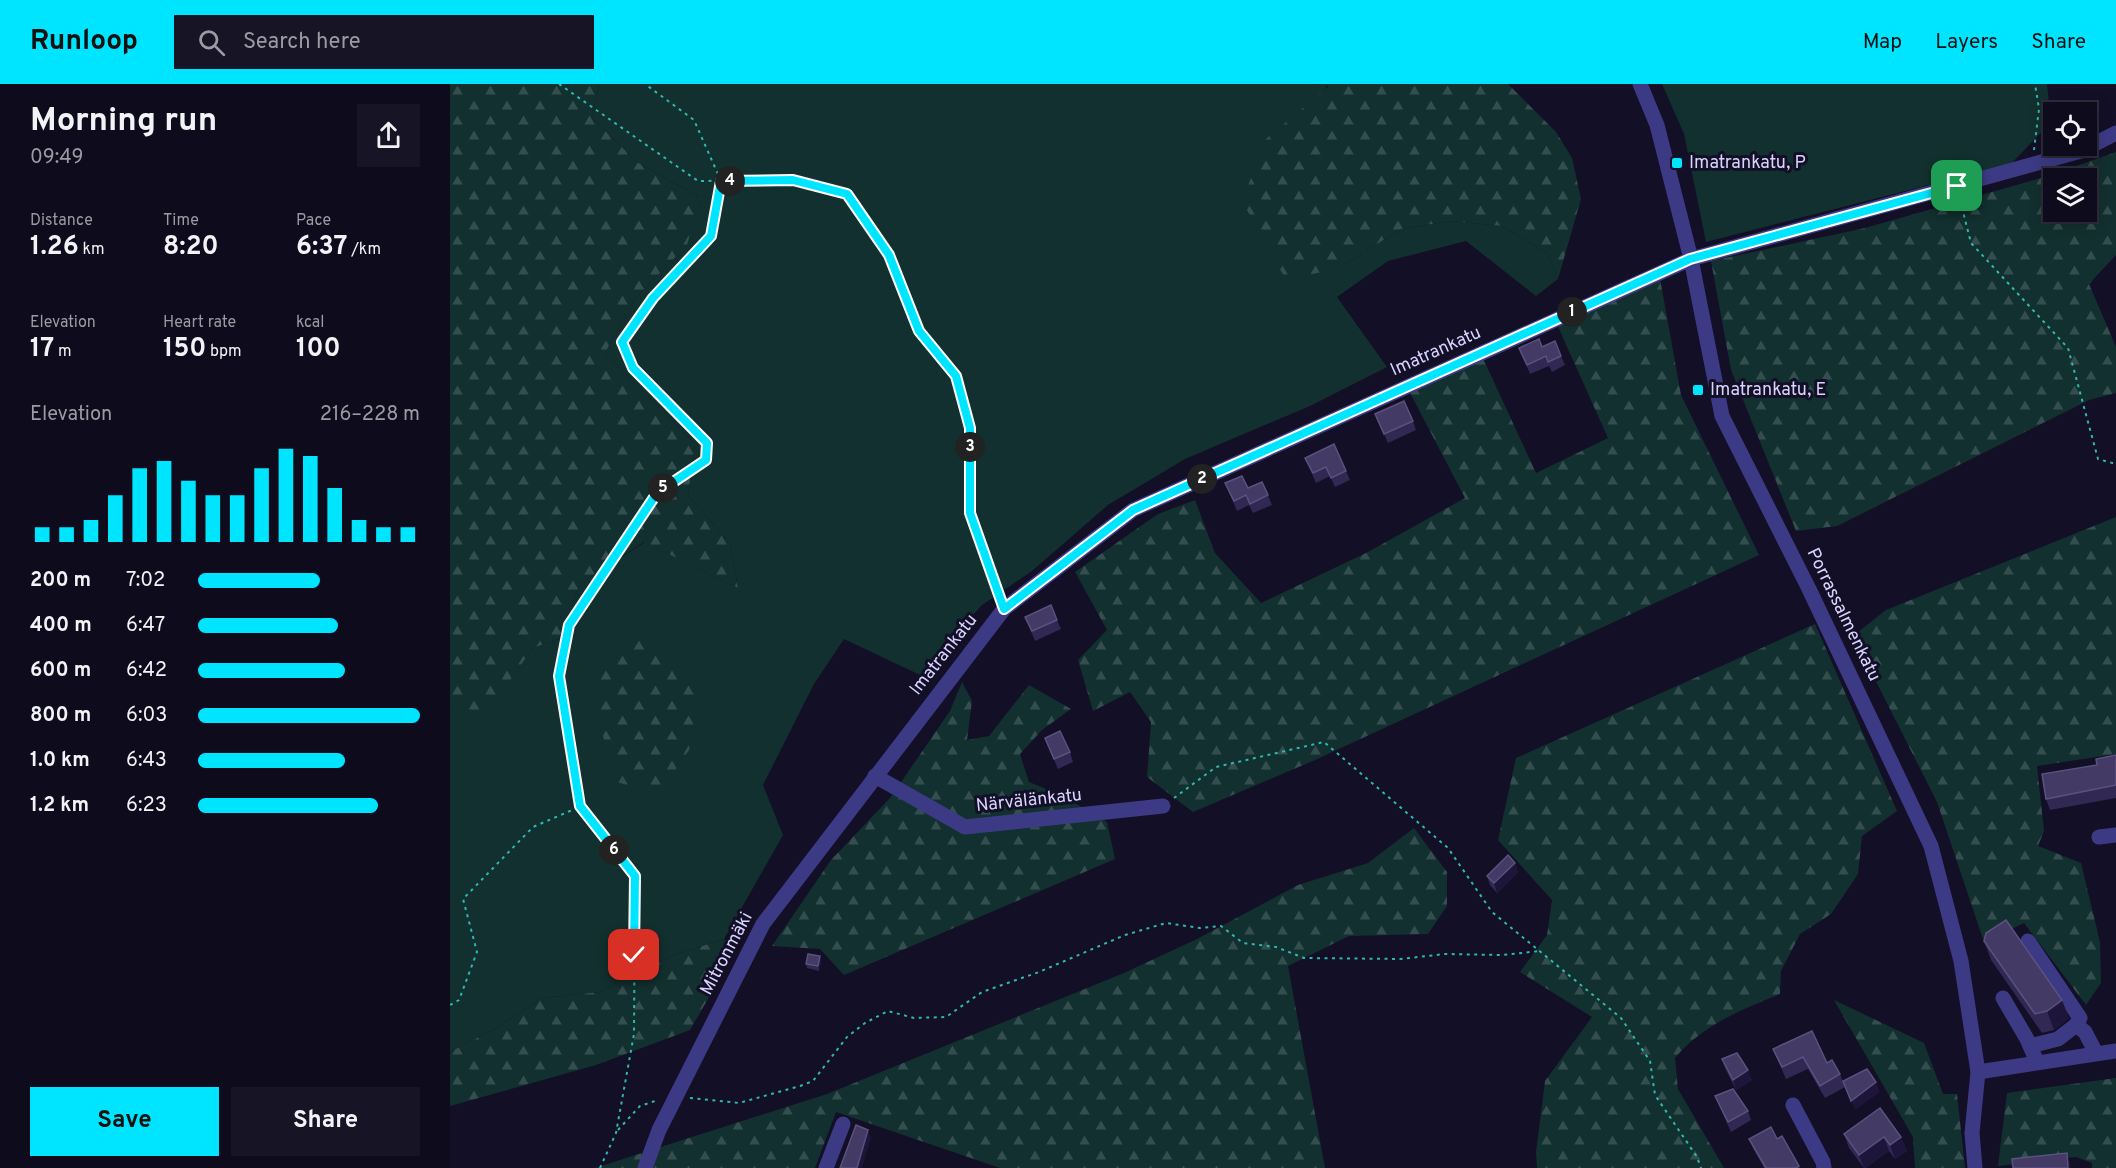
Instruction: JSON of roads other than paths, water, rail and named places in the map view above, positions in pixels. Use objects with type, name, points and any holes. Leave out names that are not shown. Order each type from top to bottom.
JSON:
[{"type":"street","name":"Porrassalmenkatu","points":[[1640,84],[1657,124],[1690,259],[1722,416],[1809,589],[1931,846],[1961,961],[1978,1072],[1972,1133],[1975,1168]]},
{"type":"street","name":"Imatrankatu","points":[[876,776],[1004,609],[1133,510],[1690,259],[2081,151],[2116,133]]},
{"type":"street","name":"Närvälänkatu","points":[[876,776],[965,827],[1163,806]]},
{"type":"street","name":"Mitronmäki","points":[[645,1168],[675,1098],[763,924],[876,776]]},
{"type":"street","points":[[2099,837],[2116,835]]},
{"type":"street","points":[[2028,941],[2080,1018],[2076,1025],[2058,1040],[2030,1046]]},
{"type":"street","points":[[2003,998],[2037,1062]]},
{"type":"street","points":[[2076,1025],[2085,1032],[2096,1053]]},
{"type":"street","points":[[1978,1072],[2116,1051]]},
{"type":"street","points":[[1792,1105],[1823,1161],[1824,1168]]},
{"type":"street","points":[[826,1168],[843,1124]]},
{"type":"place","name":"Imatrankatu, P","points":[[1677,163]]},
{"type":"place","name":"Imatrankatu, E","points":[[1698,390]]}]
